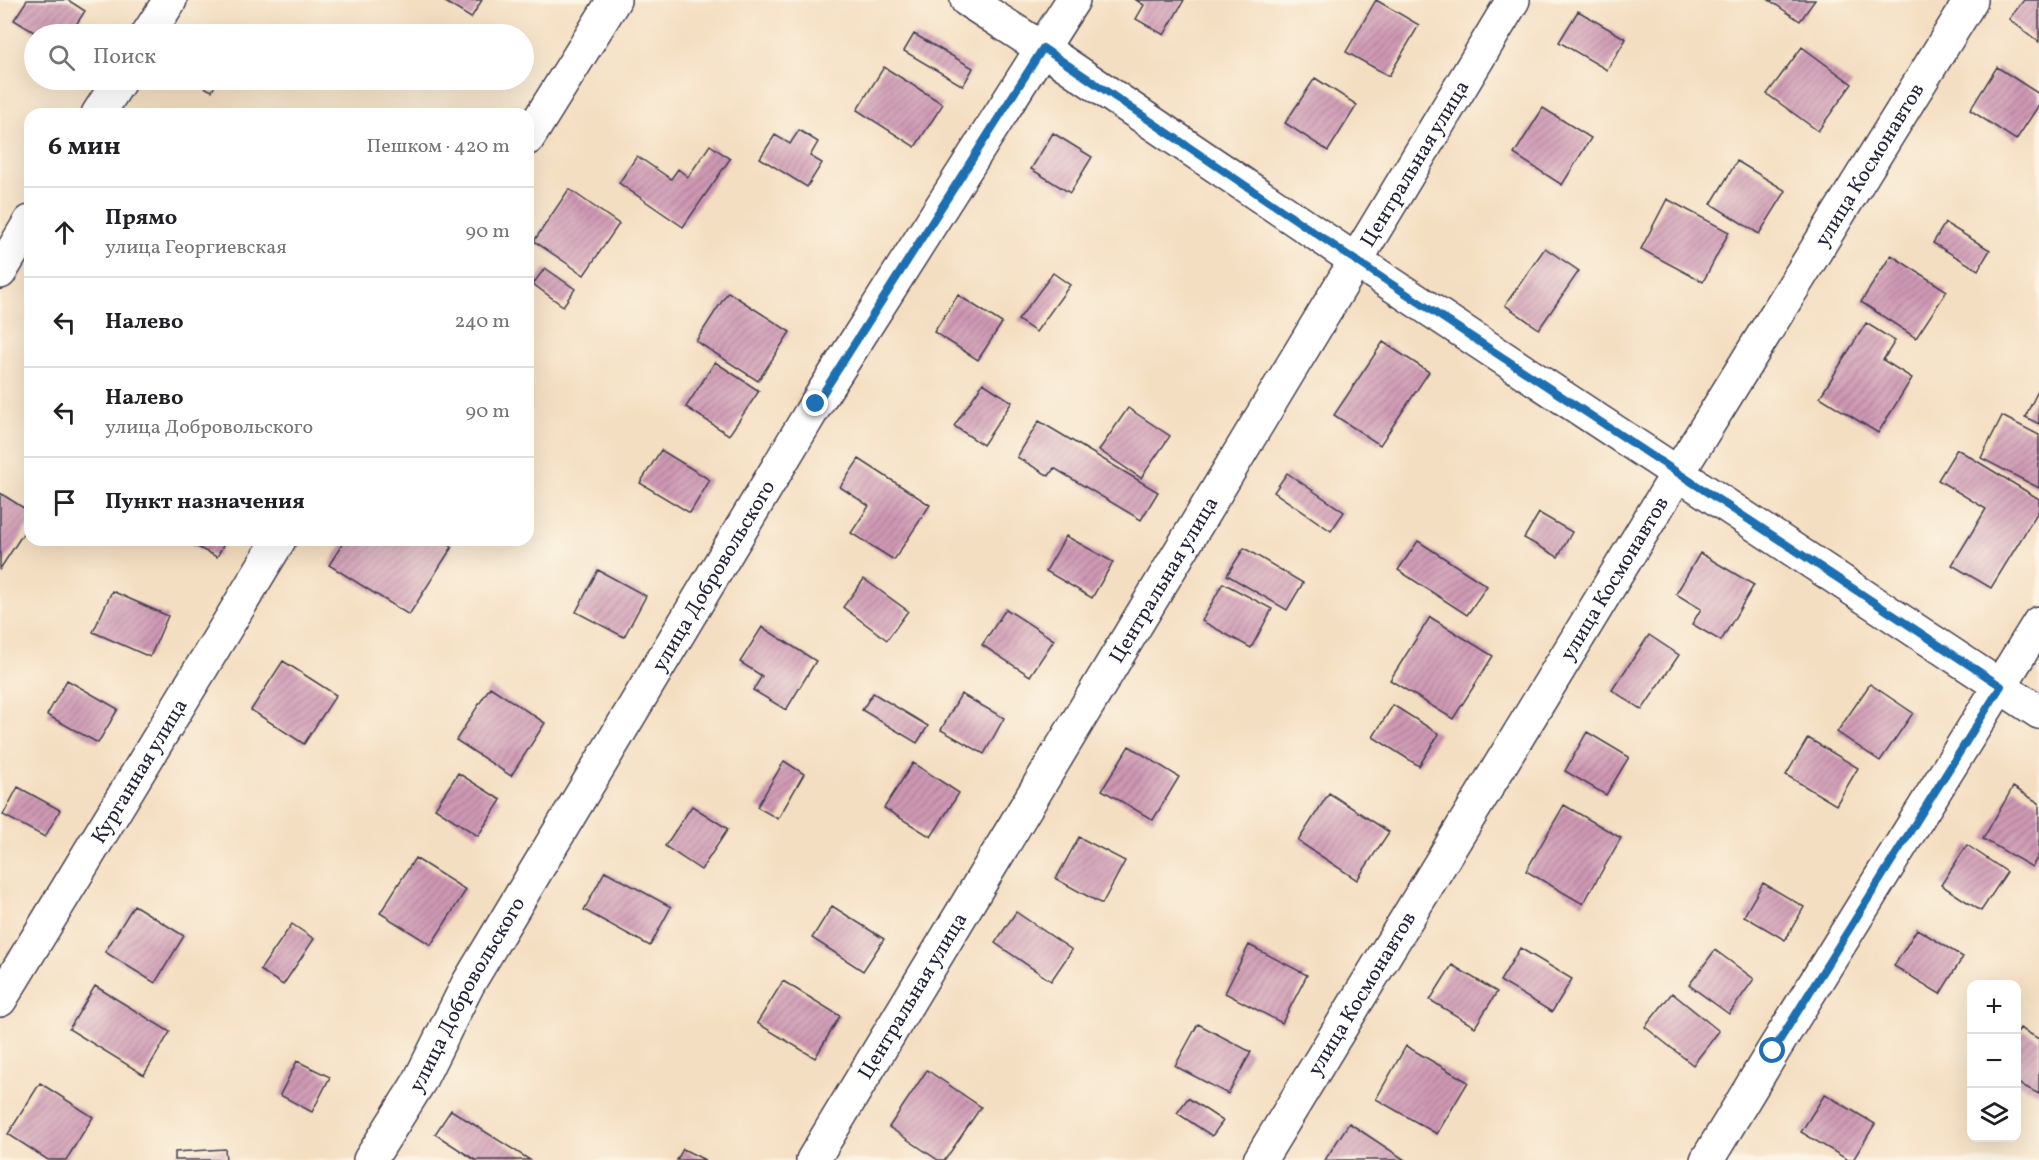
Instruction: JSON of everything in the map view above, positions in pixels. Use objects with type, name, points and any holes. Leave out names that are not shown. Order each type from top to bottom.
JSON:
[{"type":"street","points":[[154,24],[170,0]]},
{"type":"street","points":[[534,128],[614,0]]},
{"type":"street","points":[[967,0],[1043,48],[1355,260],[2039,711]]},
{"type":"street","name":"улица Добровольского","points":[[370,1160],[419,1082],[474,974],[816,404],[1073,0]]},
{"type":"street","name":"Центральная улица","points":[[813,1160],[1513,0]]},
{"type":"street","name":"улица Космонавтов","points":[[1260,1160],[1678,473],[1971,0]]},
{"type":"street","points":[[102,108],[114,90]]},
{"type":"street","points":[[0,272],[24,232]]},
{"type":"street","name":"Курганная улица","points":[[0,1000],[275,546]]},
{"type":"street","points":[[1707,1160],[2039,623]]},
{"type":"building","points":[[27,0],[68,0],[85,11],[77,24],[24,24],[24,26],[14,20]]},
{"type":"building","points":[[442,0],[482,0],[471,18]]},
{"type":"building","points":[[1136,0],[1184,0],[1164,35],[1136,19],[1144,5]]},
{"type":"building","points":[[1376,0],[1419,25],[1389,76],[1346,52]]},
{"type":"building","points":[[1769,0],[1815,0],[1800,21]]},
{"type":"building","points":[[2024,0],[2039,0],[2039,42],[2009,19]]},
{"type":"building","points":[[1578,11],[1626,39],[1607,70],[1559,42]]},
{"type":"building","points":[[914,34],[973,68],[963,86],[904,51]]},
{"type":"building","points":[[1802,47],[1852,84],[1818,131],[1767,94]]},
{"type":"building","points":[[884,67],[943,104],[915,147],[857,110]]},
{"type":"building","points":[[1997,67],[2039,94],[2039,105],[2016,140],[1970,110]]},
{"type":"building","points":[[1315,78],[1357,105],[1328,151],[1285,123]]},
{"type":"building","points":[[1543,108],[1591,138],[1562,185],[1514,154]]},
{"type":"building","points":[[799,130],[818,142],[810,156],[822,163],[807,187],[760,158],[775,135],[790,144]]},
{"type":"building","points":[[1053,133],[1092,157],[1070,193],[1031,169]]},
{"type":"building","points":[[710,145],[730,159],[683,227],[619,183],[637,156],[671,179],[678,169],[688,177]]},
{"type":"building","points":[[1737,161],[1786,191],[1759,234],[1711,204]]},
{"type":"building","points":[[569,189],[619,224],[584,275],[534,241]]},
{"type":"building","points":[[1667,199],[1729,232],[1703,282],[1641,249]]},
{"type":"building","points":[[1945,223],[1990,250],[1978,270],[1933,243]]},
{"type":"building","points":[[1545,248],[1579,271],[1539,329],[1505,305]]},
{"type":"building","points":[[1891,255],[1947,291],[1916,338],[1861,302]]},
{"type":"building","points":[[545,268],[575,289],[563,306],[534,283]]},
{"type":"building","points":[[1053,273],[1070,285],[1036,332],[1018,320]]},
{"type":"building","points":[[728,292],[790,332],[758,381],[696,341]]},
{"type":"building","points":[[958,295],[1002,323],[978,360],[934,332]]},
{"type":"building","points":[[1866,323],[1895,341],[1883,360],[1912,378],[1878,433],[1820,397]]},
{"type":"building","points":[[1383,342],[1429,372],[1380,445],[1334,415]]},
{"type":"building","points":[[715,362],[759,391],[729,435],[686,407]]},
{"type":"building","points":[[983,383],[1012,402],[983,445],[954,426]]},
{"type":"building","points":[[2039,389],[2039,424],[2025,417]]},
{"type":"building","points":[[1128,408],[1170,436],[1141,478],[1099,450]]},
{"type":"building","points":[[2002,416],[2039,435],[2039,488],[1981,458]]},
{"type":"building","points":[[1039,421],[1158,492],[1141,520],[1054,468],[1049,476],[1017,457]]},
{"type":"building","points":[[1957,449],[2039,499],[2039,510],[1991,588],[1952,565],[1986,509],[1938,480]]},
{"type":"building","points":[[661,450],[710,480],[690,513],[640,483]]},
{"type":"building","points":[[859,459],[930,505],[894,560],[851,533],[869,506],[840,487]]},
{"type":"building","points":[[1287,473],[1344,512],[1331,531],[1274,492]]},
{"type":"building","points":[[0,493],[24,508],[24,532],[0,569]]},
{"type":"building","points":[[1539,513],[1572,532],[1558,557],[1524,538]]},
{"type":"building","points":[[1066,536],[1113,562],[1092,598],[1046,571]]},
{"type":"building","points":[[1418,541],[1487,586],[1467,615],[1398,570]]},
{"type":"building","points":[[195,546],[223,546],[217,557]]},
{"type":"building","points":[[341,546],[452,547],[409,615],[329,565]]},
{"type":"building","points":[[1244,548],[1303,583],[1287,610],[1227,575]]},
{"type":"building","points":[[1700,553],[1754,585],[1721,641],[1692,624],[1701,609],[1676,594]]},
{"type":"building","points":[[598,570],[646,596],[624,637],[576,612]]},
{"type":"building","points":[[864,579],[908,611],[887,640],[843,607]]},
{"type":"building","points":[[1223,583],[1272,609],[1251,648],[1202,621]]},
{"type":"building","points":[[112,591],[168,616],[150,657],[93,632]]},
{"type":"building","points":[[1006,609],[1054,640],[1030,676],[982,645]]},
{"type":"building","points":[[1430,617],[1493,656],[1453,719],[1390,680]]},
{"type":"building","points":[[762,627],[816,661],[786,710],[753,690],[762,676],[740,662]]},
{"type":"building","points":[[1649,635],[1679,655],[1642,710],[1612,690]]},
{"type":"building","points":[[283,661],[336,695],[304,744],[251,710]]},
{"type":"building","points":[[67,680],[118,709],[98,743],[47,715]]},
{"type":"building","points":[[1870,684],[1913,713],[1880,761],[1837,732]]},
{"type":"building","points":[[490,687],[545,723],[511,776],[456,740]]},
{"type":"building","points":[[873,693],[928,726],[917,743],[862,710]]},
{"type":"building","points":[[961,694],[1004,718],[984,754],[941,730]]},
{"type":"building","points":[[1393,705],[1439,734],[1419,766],[1373,737]]},
{"type":"building","points":[[1587,732],[1629,757],[1606,795],[1565,771]]},
{"type":"building","points":[[1808,738],[1858,768],[1836,805],[1786,775]]},
{"type":"building","points":[[1129,746],[1179,777],[1153,820],[1102,790]]},
{"type":"building","points":[[784,761],[804,774],[778,819],[757,807]]},
{"type":"building","points":[[913,763],[959,793],[931,837],[884,808]]},
{"type":"building","points":[[458,773],[501,800],[478,836],[435,808]]},
{"type":"building","points":[[18,787],[60,810],[45,837],[3,815]]},
{"type":"building","points":[[2013,787],[2039,803],[2039,854],[2032,867],[1983,839]]},
{"type":"building","points":[[1329,793],[1389,832],[1357,880],[1298,841]]},
{"type":"building","points":[[1564,805],[1621,838],[1583,904],[1526,871]]},
{"type":"building","points":[[692,806],[728,829],[701,870],[665,846]]},
{"type":"building","points":[[1079,837],[1125,861],[1102,904],[1056,879]]},
{"type":"building","points":[[1967,845],[2007,872],[1981,911],[1941,885]]},
{"type":"building","points":[[415,858],[466,890],[431,945],[380,913]]},
{"type":"building","points":[[605,871],[671,907],[650,946],[584,910]]},
{"type":"building","points":[[1763,883],[1804,907],[1785,940],[1744,916]]},
{"type":"building","points":[[134,905],[184,936],[155,983],[105,952]]},
{"type":"building","points":[[832,906],[884,939],[863,971],[812,938]]},
{"type":"building","points":[[1016,912],[1072,950],[1051,981],[995,943]]},
{"type":"building","points":[[292,924],[314,939],[283,985],[260,970]]},
{"type":"building","points":[[1917,929],[1963,957],[1940,994],[1894,966]]},
{"type":"building","points":[[1249,945],[1307,975],[1282,1023],[1225,993]]},
{"type":"building","points":[[1520,948],[1572,979],[1552,1012],[1500,981]]},
{"type":"building","points":[[1715,950],[1754,979],[1729,1014],[1689,985]]},
{"type":"building","points":[[1452,965],[1497,992],[1475,1027],[1430,1000]]},
{"type":"building","points":[[783,981],[840,1016],[815,1058],[757,1023]]},
{"type":"building","points":[[95,986],[170,1032],[144,1075],[69,1029]]},
{"type":"building","points":[[1672,993],[1719,1031],[1693,1065],[1645,1027]]},
{"type":"building","points":[[1198,1024],[1251,1052],[1228,1094],[1175,1066]]},
{"type":"building","points":[[2021,1029],[2039,1039],[2039,1094],[2021,1085]]},
{"type":"building","points":[[1406,1046],[1468,1082],[1437,1134],[1376,1099]]},
{"type":"building","points":[[297,1061],[330,1077],[312,1112],[280,1095]]},
{"type":"building","points":[[927,1070],[981,1107],[945,1160],[938,1160],[889,1127]]},
{"type":"building","points":[[40,1083],[93,1117],[66,1160],[48,1160],[8,1134]]},
{"type":"building","points":[[1825,1094],[1875,1124],[1853,1160],[1848,1160],[1801,1132]]},
{"type":"building","points":[[1188,1098],[1223,1121],[1212,1136],[1177,1113]]},
{"type":"building","points":[[451,1110],[530,1160],[475,1160],[435,1134]]},
{"type":"building","points":[[1349,1123],[1405,1160],[1325,1160]]},
{"type":"building","points":[[225,1149],[226,1160],[175,1160],[175,1152]]},
{"type":"building","points":[[683,1149],[705,1160],[677,1160]]},
{"type":"route","points":[[816,404],[1043,48],[1355,260],[2001,686],[1773,1051]]}]
